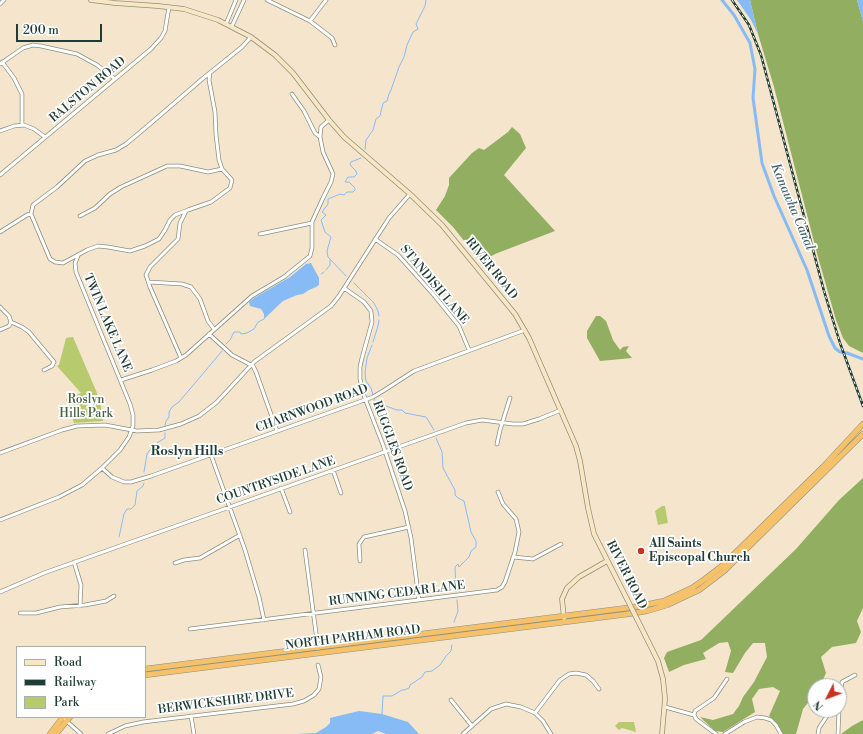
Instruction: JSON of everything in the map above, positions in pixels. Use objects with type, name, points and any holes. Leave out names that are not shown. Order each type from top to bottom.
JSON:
[{"type":"highway","points":[[833,460],[863,424]]},
{"type":"highway","points":[[833,460],[863,434]]},
{"type":"highway","name":"NORTH PARHAM ROAD","points":[[146,669],[318,650],[564,619],[648,605],[673,597],[696,585],[722,566],[833,460]]},
{"type":"highway","name":"NORTH PARHAM ROAD","points":[[146,675],[318,650]]},
{"type":"highway","points":[[50,734],[65,718]]},
{"type":"highway","points":[[56,734],[65,718]]},
{"type":"main road","name":"RIVER ROAD","points":[[90,0],[169,7],[193,12],[232,26],[251,37],[275,55],[293,73],[329,120],[347,140],[410,194],[441,224],[508,305],[525,330],[578,452],[594,534],[653,650],[660,669],[664,688],[665,707],[662,734]]},
{"type":"main road","points":[[564,619],[562,599],[567,588],[579,577],[607,561]]},
{"type":"street","points":[[0,4],[4,0]]},
{"type":"street","points":[[226,24],[236,0]]},
{"type":"street","points":[[232,26],[244,0]]},
{"type":"street","points":[[267,0],[310,21],[332,38],[335,45]]},
{"type":"street","points":[[310,21],[326,0]]},
{"type":"street","name":"RALSTON ROAD","points":[[0,174],[151,49],[161,38],[166,26],[169,7]]},
{"type":"street","points":[[210,74],[209,80],[215,112],[218,149],[222,169],[231,179],[232,183],[230,188],[212,202],[188,210],[172,218],[163,234],[153,243],[130,251],[98,246],[87,250],[63,263],[58,263],[50,259],[31,214],[33,205],[53,191],[85,161],[98,155],[116,150],[126,144],[242,47],[251,37]]},
{"type":"street","points":[[22,124],[22,94],[14,79],[1,63],[23,48],[33,45],[77,54],[98,65],[115,79]]},
{"type":"street","points":[[292,94],[304,111],[315,134],[320,137],[321,128],[329,120]]},
{"type":"street","points":[[0,131],[22,124],[30,126],[45,137]]},
{"type":"street","name":"TWIN LAKE LANE","points":[[78,256],[75,269],[79,282],[121,380],[152,370],[181,358],[190,352],[252,296],[284,277],[309,258],[312,252],[312,223],[331,182],[333,174],[323,152],[320,137]]},
{"type":"street","points":[[80,216],[95,208],[110,194],[121,187],[167,166],[180,166],[208,172],[222,169]]},
{"type":"street","points":[[0,453],[77,426],[105,425],[132,430],[165,429],[199,416],[217,402],[251,365],[323,313],[334,302],[389,218],[410,194]]},
{"type":"street","points":[[181,358],[146,275],[148,270],[178,239],[180,224],[188,210]]},
{"type":"street","points":[[0,232],[31,214]]},
{"type":"street","points":[[260,234],[312,223]]},
{"type":"street","name":"STANDISH LANE","points":[[376,239],[398,255],[437,299],[459,326],[469,350]]},
{"type":"street","points":[[149,282],[182,284],[191,287],[199,297],[208,321],[214,329]]},
{"type":"street","name":"RUGGLES ROAD","points":[[344,288],[364,302],[370,309],[372,317],[360,367],[362,386],[401,497],[409,527],[419,600]]},
{"type":"street","points":[[0,307],[9,316],[12,322],[29,332],[54,362],[52,366],[44,370]]},
{"type":"street","points":[[0,330],[9,326],[12,322]]},
{"type":"street","name":"CHARNWOOD ROAD","points":[[102,468],[115,480],[124,482],[131,482],[151,476],[366,399],[384,391],[414,371],[525,330]]},
{"type":"street","points":[[209,334],[232,355],[251,365],[256,372],[277,431]]},
{"type":"street","points":[[0,520],[69,493],[82,485],[120,450],[132,430],[134,420],[133,411],[121,380]]},
{"type":"street","points":[[497,444],[510,398]]},
{"type":"street","name":"COUNTRYSIDE LANE","points":[[0,592],[35,576],[466,423],[482,420],[519,424],[526,423],[561,410]]},
{"type":"street","points":[[211,454],[240,535],[259,597],[264,620]]},
{"type":"street","points":[[333,470],[341,493]]},
{"type":"street","points":[[281,488],[290,512]]},
{"type":"street","name":"RUNNING CEDAR LANE","points":[[190,629],[487,592],[500,588],[505,582],[513,557],[518,537],[518,525],[514,516],[500,499],[498,492]]},
{"type":"street","points":[[360,561],[359,546],[364,537],[409,527]]},
{"type":"street","points":[[175,563],[200,558],[240,535]]},
{"type":"street","points":[[513,557],[533,559],[561,544]]},
{"type":"street","points":[[305,550],[318,650]]},
{"type":"street","points":[[74,562],[81,585],[80,606]]},
{"type":"street","points":[[20,613],[36,613],[60,607],[80,606],[106,601],[114,596]]},
{"type":"street","name":"BERWICKSHIRE DRIVE","points":[[108,734],[136,723],[293,704],[304,701],[314,695],[321,683],[322,677],[318,665]]},
{"type":"street","points":[[535,713],[560,680],[572,673],[580,673],[588,677],[599,689]]},
{"type":"street","points":[[847,679],[855,675]]},
{"type":"street","points":[[694,715],[695,711],[714,698],[727,679]]},
{"type":"street","points":[[451,700],[472,726]]},
{"type":"street","points":[[463,734],[491,709],[503,705],[522,707],[535,713],[543,721],[551,734]]},
{"type":"street","points":[[665,707],[694,715],[696,719],[716,734]]},
{"type":"street","points":[[191,716],[194,734]]},
{"type":"street","points":[[726,734],[744,722],[757,717],[770,720],[781,734]]},
{"type":"street","points":[[65,718],[81,734]]},
{"type":"street","points":[[818,734],[819,728],[826,718]]},
{"type":"street","points":[[838,734],[839,718]]},
{"type":"green space","points":[[750,0],[857,0],[863,21],[863,353],[849,346],[843,338],[836,320]]},
{"type":"green space","points":[[512,127],[520,134],[526,148],[504,175],[555,231],[495,254],[481,262],[453,227],[436,210],[445,196],[449,185],[449,178],[472,153],[479,148],[484,150],[508,132]]},
{"type":"green space","points":[[596,316],[600,316],[606,321],[613,340],[620,350],[623,347],[629,346],[626,351],[632,358],[600,361],[587,338],[587,331]]},
{"type":"green space","name":"Roslyn Hills Park","points":[[73,337],[100,400],[103,421],[74,423],[66,399],[81,393],[57,366],[59,365],[66,338]]},
{"type":"green space","points":[[863,478],[863,608],[857,621],[861,632],[856,643],[832,647],[821,657],[826,673],[824,678],[807,678],[807,704],[803,709],[796,734],[782,734],[776,723],[769,716],[780,691],[773,687],[759,689],[752,699],[755,712],[723,732],[715,731],[700,717],[713,720],[733,714],[754,682],[767,657],[765,643],[753,643],[733,673],[725,672],[731,651],[728,642],[719,643],[703,653],[706,659],[684,665],[669,672],[664,658],[667,652],[701,640],[796,549],[839,500]]},
{"type":"green space","points":[[662,506],[665,506],[668,523],[658,525],[655,511]]},
{"type":"green space","points":[[863,720],[863,734],[841,734],[852,726]]},
{"type":"green space","points":[[619,722],[634,722],[636,732],[622,728],[619,730],[615,726]]},
{"type":"water","points":[[737,0],[750,0],[758,34],[751,20]]},
{"type":"water","points":[[857,0],[863,0],[863,21]]},
{"type":"water","points":[[311,263],[319,278],[319,285],[303,294],[283,301],[264,319],[264,314],[261,309],[250,306],[249,302],[254,298],[290,277],[306,264]]},
{"type":"water","points":[[359,711],[382,714],[408,722],[419,734],[386,734],[378,731],[372,734],[296,734],[316,733],[330,723],[330,718]]},
{"type":"waterway","points":[[365,149],[366,140],[373,130],[376,119],[380,116],[383,103],[387,101],[404,57],[407,45],[413,32],[418,29],[416,24],[425,6],[426,0]]},
{"type":"waterway","name":"Kanawha Canal","points":[[722,0],[734,15],[750,43],[755,69],[753,98],[762,163],[774,196],[807,270],[829,336],[835,348],[840,352],[863,359]]},
{"type":"waterway","points":[[346,276],[328,257],[327,251],[331,237],[325,232],[321,220],[326,215],[322,212],[328,204],[328,199],[340,194],[344,195],[347,192],[353,192],[355,190],[349,182],[345,182],[348,177],[354,177],[357,174],[350,164],[351,162],[361,158]]},
{"type":"waterway","points":[[326,270],[330,265],[330,260]]},
{"type":"waterway","points":[[354,283],[374,303],[379,316]]},
{"type":"waterway","points":[[226,344],[234,332],[240,332],[241,334],[247,333],[254,329],[258,322],[264,319]]},
{"type":"waterway","points":[[373,342],[379,320]]},
{"type":"waterway","points":[[372,345],[367,358],[365,373],[366,381],[371,388],[373,395]]},
{"type":"waterway","points":[[165,426],[172,407],[179,402],[222,351]]},
{"type":"waterway","points":[[374,399],[374,402],[380,406],[386,406],[397,410],[402,410],[405,413],[426,417],[434,430]]},
{"type":"waterway","points":[[144,472],[147,454],[152,447],[157,445],[157,443],[165,438],[165,433]]},
{"type":"waterway","points":[[436,438],[442,452],[443,468],[455,490],[455,495],[464,501],[471,532],[476,541],[476,547],[471,551],[469,557],[459,567],[458,564],[455,567],[456,592]]},
{"type":"waterway","points":[[119,537],[124,514],[127,509],[131,509],[135,505],[137,491],[143,486],[144,483]]},
{"type":"waterway","points":[[454,622],[458,611],[457,600]]},
{"type":"waterway","points":[[382,714],[383,696],[392,696],[409,688],[410,685],[422,677],[425,672],[432,671],[440,665],[451,651],[452,645]]},
{"type":"railway","points":[[732,0],[749,25],[761,55],[824,291],[840,343],[863,406]]},
{"type":"place","name":"All Saints Episcopal Church","points":[[641,551]]},
{"type":"district","name":"Roslyn Hills","points":[[187,452]]}]
